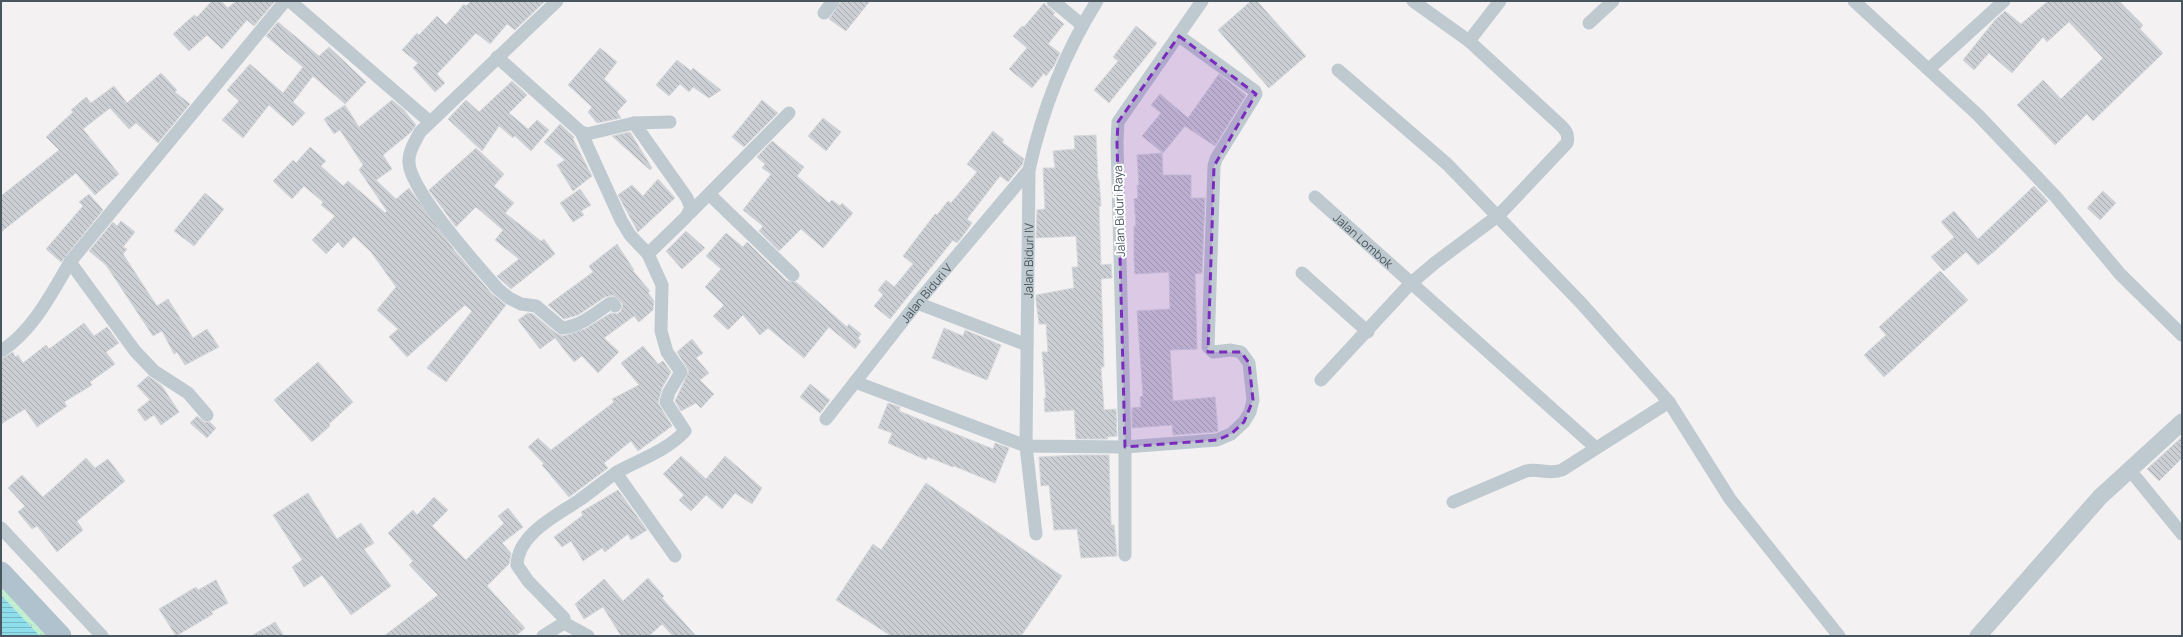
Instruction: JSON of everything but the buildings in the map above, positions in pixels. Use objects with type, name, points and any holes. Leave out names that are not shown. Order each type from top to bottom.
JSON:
[{"type":"main road","points":[[1,572],[61,636]]},
{"type":"street","points":[[1,351],[27,328],[54,290],[70,262],[285,1]]},
{"type":"street","points":[[290,1],[430,122]]},
{"type":"street","points":[[557,1],[420,132],[409,155],[413,178],[438,218],[498,289],[509,298],[521,304],[536,306],[562,328],[573,327],[586,321],[609,304],[612,303],[614,306]]},
{"type":"street","points":[[824,13],[833,1]]},
{"type":"street","points":[[1053,1],[1082,25]]},
{"type":"street","name":"Jalan Biduri IV","points":[[1036,534],[1026,446],[1029,170],[1038,130],[1082,25],[1097,1]]},
{"type":"street","name":"Jalan Biduri Raya","points":[[1125,555],[1125,447],[1117,142],[1118,122],[1202,1]]},
{"type":"street","points":[[1321,380],[1368,332],[1410,284],[1436,262],[1499,215],[1567,143],[1567,132],[1556,120],[1469,41],[1413,1]]},
{"type":"street","points":[[1469,41],[1500,1]]},
{"type":"street","points":[[1589,23],[1613,1]]},
{"type":"street","points":[[1854,1],[1929,69],[2013,152],[2056,198],[2120,274],[2182,336]]},
{"type":"street","points":[[1929,69],[2004,1]]},
{"type":"street","points":[[855,382],[1026,446],[1125,447],[1217,440],[1232,434],[1244,422],[1250,412],[1253,400],[1250,363],[1241,352],[1231,350],[1213,352],[1208,347],[1214,166],[1216,159],[1256,94],[1255,91],[1179,36]]},
{"type":"street","points":[[497,57],[581,132],[622,220],[630,235],[648,254],[662,285],[661,331],[667,352],[681,372],[669,392],[666,402],[685,431],[675,440],[616,473],[542,525],[528,538],[517,560],[517,565],[528,581],[564,618],[564,623]]},
{"type":"street","points":[[1338,70],[1447,164],[1499,215],[1582,304],[1669,402],[1730,499],[1839,636]]},
{"type":"street","points":[[648,254],[710,195],[788,114]]},
{"type":"street","points":[[581,132],[587,134],[634,123],[670,122]]},
{"type":"street","points":[[634,123],[687,198],[690,204],[690,213]]},
{"type":"street","name":"Jalan Biduri V","points":[[826,419],[917,303],[1029,170]]},
{"type":"street","points":[[710,195],[793,275]]},
{"type":"street","name":"Jalan Lombok","points":[[1315,197],[1410,284],[1596,448]]},
{"type":"street","points":[[70,262],[135,351],[154,371],[188,393],[207,415]]},
{"type":"street","points":[[1302,273],[1368,332]]},
{"type":"street","points":[[917,303],[1027,345]]},
{"type":"street","points":[[1452,502],[1526,471],[1534,469],[1554,473],[1669,402]]},
{"type":"street","points":[[1978,636],[2058,543],[2100,497],[2182,422]]},
{"type":"street","points":[[2129,469],[2182,534]]},
{"type":"street","points":[[616,473],[675,556]]},
{"type":"street","points":[[1,528],[102,636]]},
{"type":"street","points":[[543,636],[564,623]]},
{"type":"street","points":[[564,623],[588,636]]},
{"type":"highlighted area","points":[[1179,36],[1256,94],[1214,166],[1208,352],[1241,352],[1249,363],[1253,400],[1244,422],[1231,434],[1217,440],[1125,447],[1117,142],[1118,122]]},
{"type":"green space","points":[[1,572],[61,636],[40,636],[1,595]]},
{"type":"water","points":[[1,595],[40,636],[1,636]]}]
